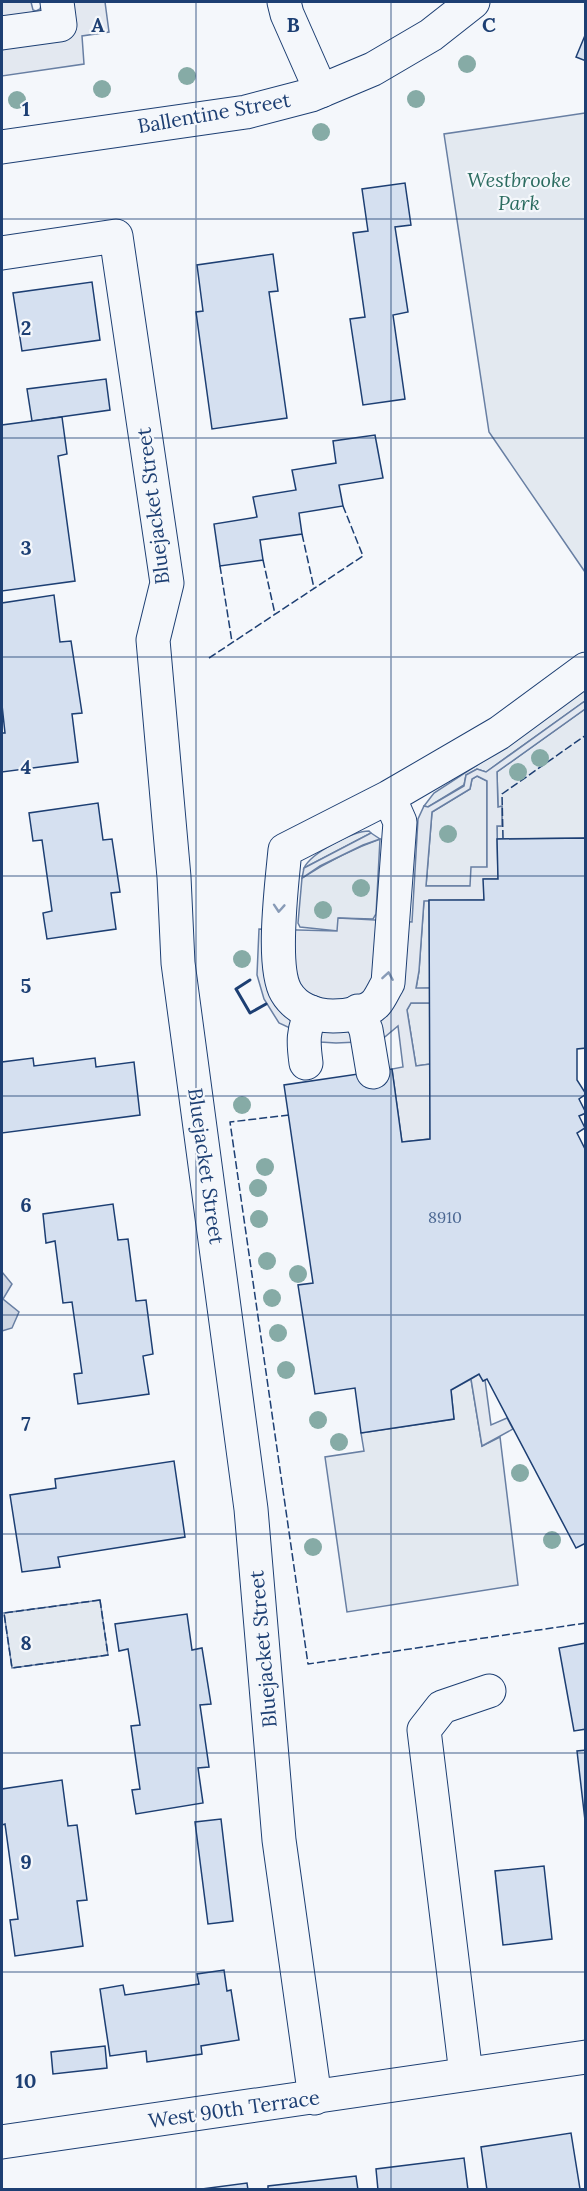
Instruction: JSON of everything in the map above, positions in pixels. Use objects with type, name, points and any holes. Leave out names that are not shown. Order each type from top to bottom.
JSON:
[{"type":"street","points":[[2,33],[60,25],[57,2]]},
{"type":"street","points":[[284,2],[287,14],[321,91]]},
{"type":"street","name":"Ballentine Street","points":[[2,147],[246,112],[321,91],[373,69],[431,35],[473,2]]},
{"type":"street","name":"Bluejacket Street","points":[[2,253],[116,236],[167,583],[153,640],[174,877],[178,963],[251,1509],[279,1840],[315,2098]]},
{"type":"street","points":[[389,797],[400,822],[388,983],[375,1005],[348,1016],[323,1016],[301,1009],[285,992],[280,967],[279,914],[285,850],[389,797],[499,733],[585,669]]},
{"type":"street","points":[[358,1011],[366,1030],[373,1072]]},
{"type":"street","points":[[306,1063],[302,1040],[311,1012]]},
{"type":"street","points":[[466,2074],[424,1730],[442,1707],[489,1691]]},
{"type":"street","name":"West 90th Terrace","points":[[2,2142],[585,2057]]},
{"type":"green space","name":"Westbrooke Park","points":[[586,113],[585,572],[489,432],[444,134]]},
{"type":"green space","points":[[585,689],[585,701],[486,772],[477,769],[466,775],[464,785],[428,807],[424,806],[434,793],[511,743]]},
{"type":"green space","points":[[585,709],[585,838],[497,839],[497,826],[502,826],[502,807],[498,808],[497,772]]},
{"type":"green space","points":[[477,776],[487,781],[487,867],[471,886],[426,886],[432,812],[470,789],[472,779]]},
{"type":"green space","points":[[369,831],[371,833],[304,868],[315,856],[333,844]]},
{"type":"green space","points":[[380,839],[376,914],[373,919],[339,918],[338,931],[300,927],[298,923],[302,878],[340,856]]},
{"type":"green space","points":[[424,900],[429,900],[430,988],[416,989],[419,971]]},
{"type":"green space","points":[[411,1003],[430,1003],[430,1064],[416,1066],[407,1010]]},
{"type":"green space","points":[[471,1379],[482,1446],[500,1437],[518,1585],[347,1612],[325,1457],[364,1451],[361,1433],[454,1419],[451,1390]]},
{"type":"green space","points":[[100,1600],[108,1655],[12,1668],[4,1613]]},
{"type":"shaded area","points":[[2,2],[31,2],[33,10],[36,11],[40,9],[42,2],[105,2],[109,32],[82,36],[84,64],[2,76]]},
{"type":"shaded area","points":[[585,701],[585,709],[497,772],[498,807],[502,806],[502,826],[497,826],[498,879],[484,879],[484,900],[424,901],[416,988],[430,988],[430,1003],[411,1003],[407,1010],[416,1066],[430,1064],[430,1139],[402,1142],[392,1069],[403,1067],[398,1026],[380,1041],[336,1043],[320,1042],[279,1023],[264,999],[257,975],[259,929],[337,931],[338,918],[412,922],[418,819],[424,806],[428,807],[464,786],[466,775],[477,769],[486,772]],"holes":[[[477,776],[487,781],[487,867],[471,867],[470,886],[426,886],[432,812],[470,789],[472,779]]]},
{"type":"shaded area","points":[[371,833],[380,839],[320,866],[302,878],[304,868]]},
{"type":"shaded area","points":[[2,1272],[12,1284],[3,1299],[19,1312],[12,1328],[2,1331]]},
{"type":"shaded area","points":[[479,1374],[483,1381],[485,1380],[491,1425],[507,1418],[513,1429],[482,1446],[471,1379]]},
{"type":"building","points":[[586,33],[586,61],[576,57]]},
{"type":"building","points":[[405,183],[411,225],[395,227],[408,312],[393,315],[405,399],[363,405],[350,319],[365,317],[353,233],[368,231],[362,189]]},
{"type":"building","points":[[273,254],[278,291],[269,292],[287,418],[212,429],[196,312],[203,311],[197,265]]},
{"type":"building","points":[[92,282],[100,340],[22,351],[13,293]]},
{"type":"building","points":[[106,379],[110,410],[32,421],[27,389]]},
{"type":"building","points":[[62,417],[67,454],[58,456],[75,581],[2,591],[2,425]]},
{"type":"building","points":[[375,435],[383,478],[339,485],[343,506],[299,513],[302,534],[260,540],[263,560],[220,566],[214,524],[257,517],[253,497],[296,490],[292,470],[336,463],[333,441]]},
{"type":"building","points":[[54,595],[60,642],[71,641],[82,713],[72,714],[78,762],[2,772],[2,733],[5,733],[2,705],[2,603]]},
{"type":"building","points":[[98,803],[103,840],[112,839],[120,892],[111,893],[116,929],[47,939],[43,913],[52,911],[42,840],[33,841],[29,813]]},
{"type":"building","points":[[586,838],[586,1048],[577,1049],[577,1080],[586,1094],[579,1099],[586,1113],[579,1116],[585,1128],[577,1133],[586,1151],[586,1543],[576,1548],[487,1379],[483,1381],[479,1374],[451,1390],[454,1419],[361,1433],[355,1388],[315,1394],[298,1285],[313,1283],[284,1085],[392,1069],[402,1142],[430,1139],[429,900],[484,900],[483,879],[498,879],[497,839]]},
{"type":"building","points":[[33,1058],[34,1066],[95,1058],[96,1067],[134,1062],[140,1115],[2,1133],[2,1062]]},
{"type":"building","points":[[113,1204],[118,1240],[128,1239],[136,1301],[146,1300],[153,1354],[143,1356],[149,1394],[78,1404],[74,1374],[82,1373],[72,1302],[63,1303],[55,1241],[46,1243],[43,1214]]},
{"type":"building","points":[[174,1461],[185,1537],[58,1557],[60,1567],[22,1572],[10,1495],[56,1488],[55,1479]]},
{"type":"building","points":[[187,1614],[192,1650],[202,1648],[211,1704],[200,1705],[209,1767],[198,1768],[203,1803],[136,1814],[132,1790],[140,1789],[131,1726],[140,1725],[128,1649],[119,1651],[115,1624]]},
{"type":"building","points":[[586,1643],[586,1729],[574,1731],[559,1648]]},
{"type":"building","points":[[586,1750],[586,1829],[577,1751]]},
{"type":"building","points":[[62,1780],[68,1826],[77,1825],[87,1900],[77,1901],[83,1946],[15,1956],[10,1920],[18,1919],[5,1824],[2,1825],[2,1789]]},
{"type":"building","points":[[221,1819],[233,1921],[208,1924],[195,1822]]},
{"type":"building","points":[[544,1866],[552,1939],[503,1945],[495,1871]]},
{"type":"building","points":[[224,1970],[227,1991],[231,1990],[239,2040],[201,2046],[202,2054],[147,2062],[146,2051],[110,2056],[100,1989],[123,1985],[125,1995],[199,1984],[197,1974]]},
{"type":"building","points":[[105,2046],[107,2068],[53,2074],[51,2052]]},
{"type":"building","points":[[571,2133],[580,2189],[487,2190],[481,2147]]},
{"type":"building","points":[[464,2158],[468,2190],[378,2190],[376,2169]]},
{"type":"building","points":[[356,2176],[358,2190],[268,2190],[268,2186]]},
{"type":"building","points":[[247,2183],[248,2190],[194,2190]]},
{"type":"fence","points":[[209,658],[363,556],[343,506]]},
{"type":"fence","points":[[302,534],[314,588]]},
{"type":"fence","points":[[263,560],[275,614]]},
{"type":"fence","points":[[220,566],[232,642]]},
{"type":"fence","points":[[503,838],[502,794],[586,735]]},
{"type":"fence","points":[[289,1115],[230,1122],[308,1664],[586,1623]]},
{"type":"fence","points":[[100,1600],[108,1655],[12,1668],[4,1613],[100,1600]]},
{"type":"wall","points":[[250,980],[236,989],[250,1013],[266,1004]]}]
